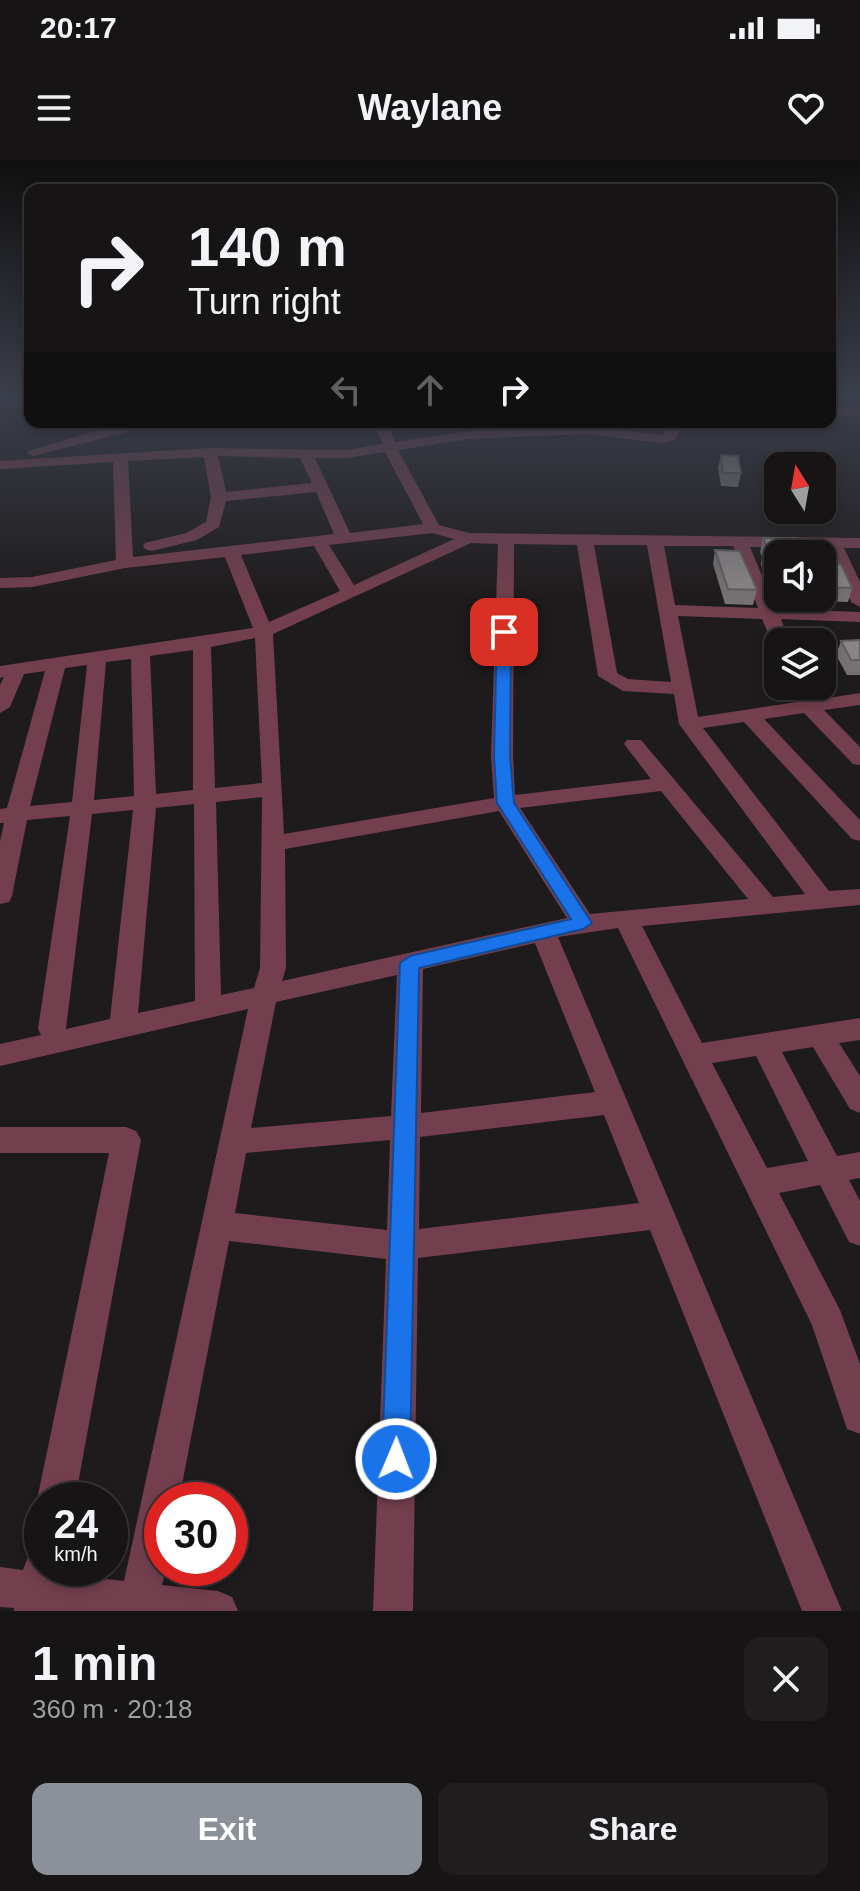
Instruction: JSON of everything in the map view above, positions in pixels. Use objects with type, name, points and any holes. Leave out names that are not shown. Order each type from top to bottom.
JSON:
[{"type":"street","points":[[120,465],[125,556]]},
{"type":"street","points":[[0,583],[32,582],[202,532],[213,524],[219,497],[213,465]]},
{"type":"street","points":[[311,465],[344,538]]},
{"type":"street","points":[[399,465],[433,528]]},
{"type":"street","points":[[219,497],[321,487]]},
{"type":"street","points":[[125,556],[231,551],[433,528],[468,538],[764,543]]},
{"type":"street","points":[[0,707],[8,672],[264,631],[468,538]]},
{"type":"street","points":[[506,539],[502,756],[505,803],[583,923]]},
{"type":"street","points":[[319,541],[350,594]]},
{"type":"street","points":[[585,542],[608,676],[623,685],[683,689]]},
{"type":"street","points":[[655,543],[689,724],[824,902]]},
{"type":"street","points":[[740,543],[776,628]]},
{"type":"street","points":[[836,543],[860,543]]},
{"type":"street","points":[[836,548],[860,602]]},
{"type":"street","points":[[138,1607],[264,996],[273,968],[273,789],[264,631],[231,551]]},
{"type":"street","points":[[668,610],[860,617]]},
{"type":"street","points":[[202,643],[202,796],[208,1009]]},
{"type":"street","points":[[123,1027],[145,802],[140,651]]},
{"type":"street","points":[[58,1042],[52,1029],[82,808],[97,658]]},
{"type":"street","points":[[0,896],[8,815],[56,665]]},
{"type":"street","points":[[689,724],[860,699]]},
{"type":"street","points":[[806,700],[860,759]]},
{"type":"street","points":[[750,716],[860,834]]},
{"type":"street","points":[[634,744],[766,905]]},
{"type":"street","points":[[273,843],[505,803],[666,784]]},
{"type":"street","points":[[8,815],[273,789]]},
{"type":"street","points":[[0,1055],[583,923],[860,897]]},
{"type":"street","points":[[626,920],[828,1321],[860,1416]]},
{"type":"street","points":[[543,931],[822,1611]]},
{"type":"street","points":[[393,1611],[410,963]]},
{"type":"street","points":[[693,1055],[860,1029]]},
{"type":"street","points":[[820,1035],[860,1101]]},
{"type":"street","points":[[764,1044],[860,1232]]},
{"type":"street","points":[[234,1142],[404,1127],[612,1102]]},
{"type":"street","points":[[0,1140],[126,1140],[60,1482]]},
{"type":"street","points":[[758,1183],[860,1165]]},
{"type":"street","points":[[217,1225],[401,1246],[659,1215]]},
{"type":"street","points":[[29,1590],[138,1607],[218,1611]]},
{"type":"building","points":[[722,465],[740,465],[741,473],[723,473]]},
{"type":"building","points":[[763,538],[797,540],[764,540]]},
{"type":"building","points":[[715,550],[740,551],[757,590],[728,589]]},
{"type":"building","points":[[836,564],[841,564],[852,588],[836,587]]},
{"type":"building","points":[[860,640],[860,660],[851,660],[841,641]]},
{"type":"route","points":[[396,1459],[410,963],[583,923],[505,803],[502,756],[504,632]]}]
